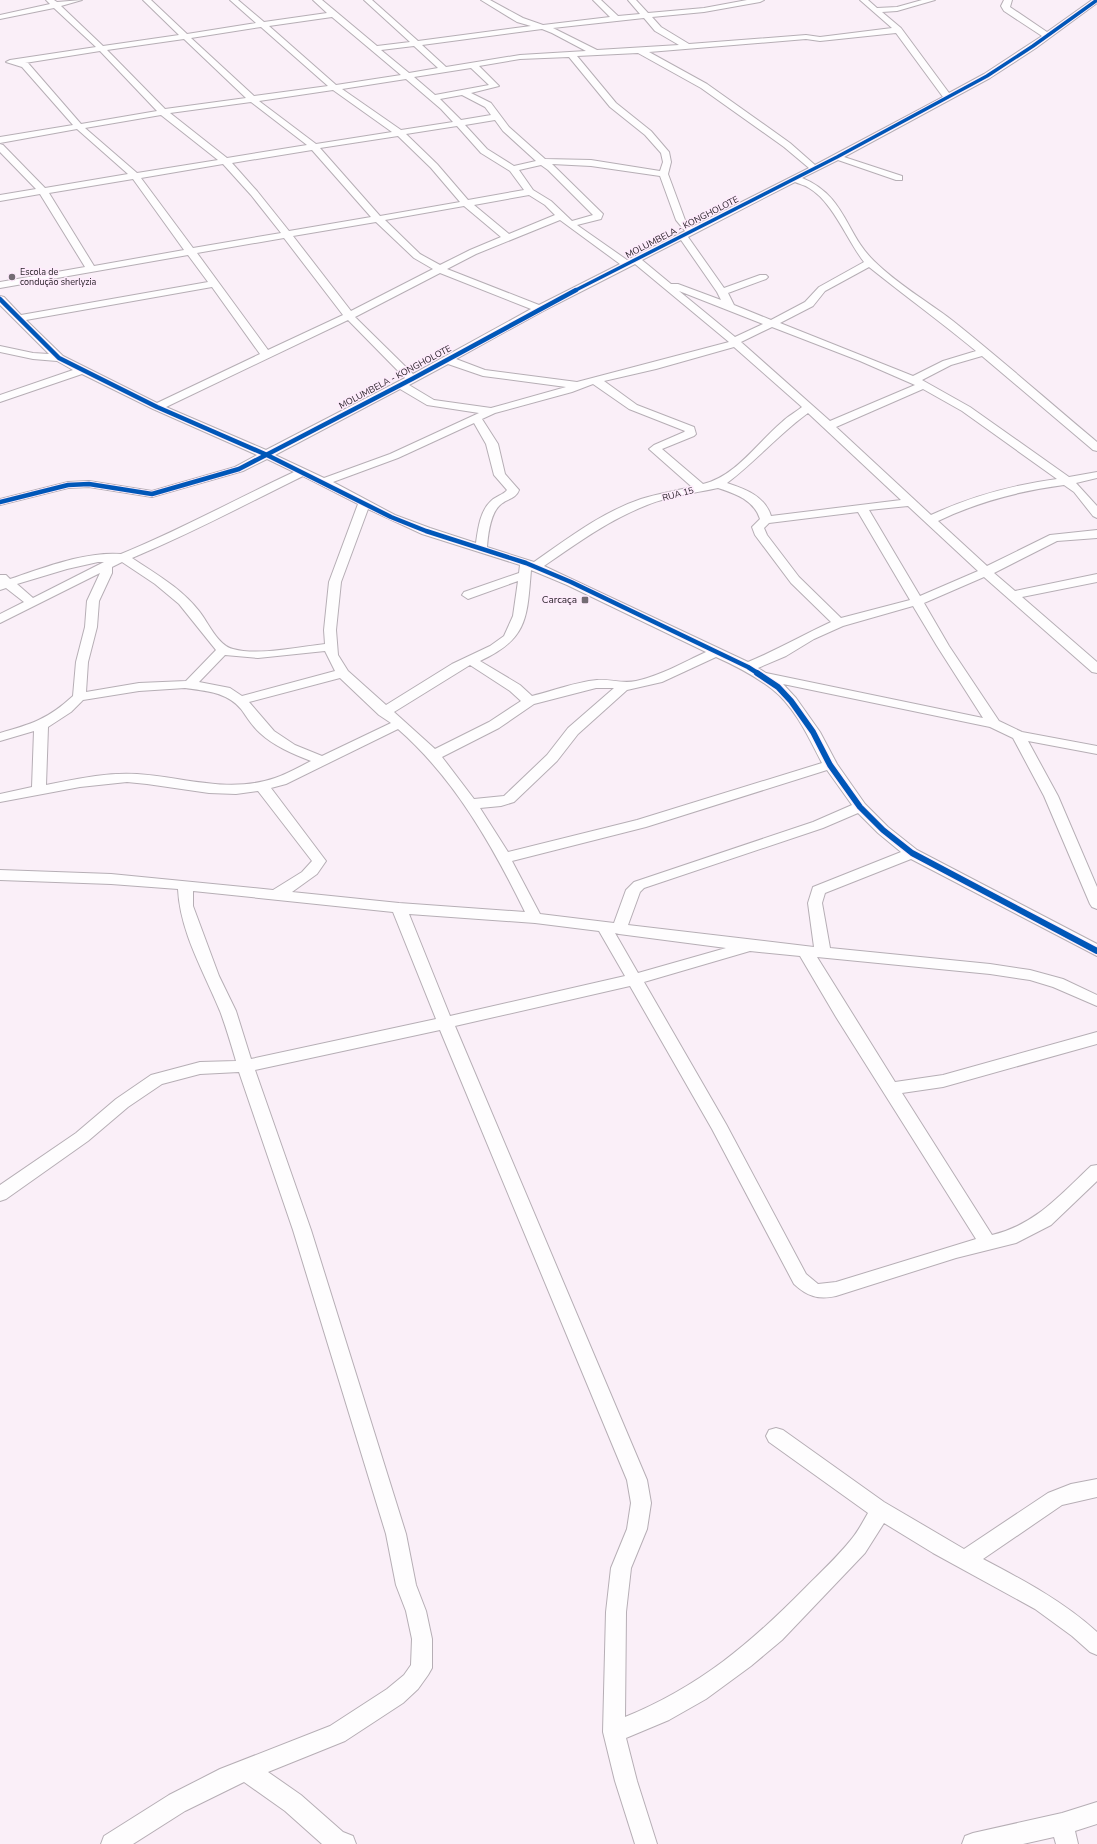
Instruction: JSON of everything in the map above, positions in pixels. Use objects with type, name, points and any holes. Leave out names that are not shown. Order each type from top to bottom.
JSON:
[{"type":"street","points":[[0,17],[52,3],[78,0]]},
{"type":"street","points":[[147,0],[187,36],[252,99],[314,147],[378,219],[417,256],[441,270],[539,309]]},
{"type":"street","points":[[234,0],[335,88],[400,133],[434,166],[466,203],[507,237]]},
{"type":"street","points":[[317,0],[353,29],[373,49],[444,108],[484,151],[513,169],[530,192],[548,203],[570,224],[665,282],[736,342],[809,407],[987,573],[1097,669]]},
{"type":"street","points":[[368,0],[416,42],[445,70]]},
{"type":"street","points":[[485,0],[525,22],[544,27],[596,53]]},
{"type":"street","points":[[597,0],[616,19]]},
{"type":"street","points":[[632,0],[658,29],[687,46]]},
{"type":"street","points":[[373,49],[416,42],[646,16],[760,0]]},
{"type":"street","points":[[864,0],[898,30],[947,97]]},
{"type":"street","points":[[876,10],[897,9],[931,0]]},
{"type":"street","points":[[1008,0],[1005,6],[1007,9],[1047,36]]},
{"type":"street","name":"MOLUMBELA - KONGHOLOTE","points":[[0,502],[68,485],[89,484],[152,494],[239,469],[448,360],[539,309],[795,179],[987,76],[1097,0]]},
{"type":"street","points":[[52,3],[100,48],[163,112],[225,161],[254,193],[349,316],[412,379]]},
{"type":"street","points":[[883,17],[897,9]]},
{"type":"street","points":[[0,64],[10,62],[27,62],[100,48],[264,26],[334,14]]},
{"type":"street","points":[[0,140],[163,112],[335,88],[520,57],[640,50],[806,36],[820,39],[898,30]]},
{"type":"street","points":[[640,50],[670,69],[697,82],[787,145],[814,168]]},
{"type":"street","points":[[571,54],[613,105],[648,133],[665,152],[667,162],[664,174],[678,213],[687,234],[729,306]]},
{"type":"street","points":[[27,62],[78,126],[135,176],[267,356]]},
{"type":"street","points":[[432,98],[495,86],[474,65]]},
{"type":"street","points":[[463,92],[488,105],[506,129],[533,155],[544,162],[598,214],[598,217],[594,219],[570,224]]},
{"type":"street","points":[[0,198],[497,117]]},
{"type":"street","points":[[0,147],[43,191],[91,269]]},
{"type":"street","points":[[837,157],[898,178]]},
{"type":"street","points":[[513,169],[544,162],[595,163],[664,174]]},
{"type":"street","points":[[795,179],[813,186],[837,210],[859,249],[870,263],[920,303],[949,323],[1097,448]]},
{"type":"street","points":[[0,285],[530,192]]},
{"type":"street","points":[[157,407],[349,316],[441,270],[473,252],[561,216]]},
{"type":"street","points":[[324,482],[394,456],[491,411],[579,386],[594,380],[682,359],[736,342],[770,323],[800,310],[809,304],[822,289],[870,263]]},
{"type":"street","points":[[722,292],[763,276]]},
{"type":"street","points":[[665,282],[919,382],[966,409],[1068,482],[1078,490],[1097,514]]},
{"type":"street","points":[[18,318],[214,284]]},
{"type":"street","points":[[0,299],[60,358],[157,407],[267,455],[324,482],[364,504],[426,531],[481,549],[529,568],[571,582],[748,667],[778,687],[791,701],[813,732],[830,765],[860,807],[883,830],[912,853],[1062,931],[1097,951]]},
{"type":"street","points":[[0,349],[33,356],[60,358]]},
{"type":"street","points":[[828,426],[919,382],[947,363],[984,352]]},
{"type":"street","points":[[448,360],[483,374],[579,386]]},
{"type":"street","points":[[0,399],[82,370]]},
{"type":"street","points":[[594,380],[633,407],[690,429],[692,432],[690,434],[656,449],[700,488]]},
{"type":"street","points":[[401,385],[431,403],[491,411]]},
{"type":"street","name":"RUA 15","points":[[468,595],[529,568],[583,533],[615,515],[644,502],[719,484],[747,463],[786,424],[809,407]]},
{"type":"street","points":[[476,418],[492,444],[500,475],[513,490],[512,493],[495,503],[486,522],[481,549]]},
{"type":"street","points":[[0,620],[106,565],[175,536],[225,509],[303,472]]},
{"type":"street","points":[[930,520],[970,503],[1009,491],[1036,485],[1068,482],[1097,475]]},
{"type":"street","points":[[719,484],[752,498],[762,507],[766,520]]},
{"type":"street","points":[[839,623],[795,580],[761,535],[758,527],[766,520],[910,502]]},
{"type":"street","points":[[364,504],[335,582],[330,630],[332,656],[343,673],[433,756],[469,804],[504,858],[535,918]]},
{"type":"street","points":[[862,508],[918,601],[943,646],[994,724]]},
{"type":"street","points":[[748,667],[781,653],[810,636],[839,623],[918,601],[987,573],[1054,538],[1097,534]]},
{"type":"street","points":[[3,582],[104,557],[117,556],[123,558],[173,591],[204,624],[223,650],[239,655],[331,647]]},
{"type":"street","points":[[79,697],[80,674],[91,627],[93,601],[106,572],[106,565]]},
{"type":"street","points":[[384,712],[470,660],[503,642],[513,632],[518,622],[529,568]]},
{"type":"street","points":[[1013,595],[1097,578]]},
{"type":"street","points":[[3,582],[32,604]]},
{"type":"street","points":[[189,685],[223,650]]},
{"type":"street","points":[[433,756],[494,725],[529,701],[596,684],[614,684],[622,687],[638,685],[657,679],[716,652]]},
{"type":"street","points":[[470,660],[515,688],[529,701]]},
{"type":"street","points":[[240,700],[343,673]]},
{"type":"street","points":[[761,676],[994,724],[1018,735],[1097,750]]},
{"type":"street","points":[[0,737],[41,725],[66,710],[79,697],[162,685],[206,686],[221,690],[240,700],[273,738],[322,761]]},
{"type":"street","points":[[469,804],[501,802],[508,799],[552,758],[573,731],[622,687]]},
{"type":"street","points":[[0,798],[126,778],[138,778],[209,789],[235,790],[262,786],[281,781],[399,724]]},
{"type":"street","points":[[39,792],[41,725]]},
{"type":"street","points":[[1018,735],[1051,796],[1097,904]]},
{"type":"street","points":[[504,858],[641,824],[830,765]]},
{"type":"street","points":[[262,786],[320,861],[318,866],[277,894]]},
{"type":"street","points":[[611,928],[633,890],[638,885],[818,825],[860,807]]},
{"type":"street","points":[[823,952],[815,902],[818,890],[912,853]]},
{"type":"street","points":[[2,874],[111,879],[186,885],[399,908],[535,918],[751,946],[1009,971],[1058,983],[1097,1001]]},
{"type":"street","points":[[121,1842],[177,1803],[228,1777],[337,1734],[395,1696],[411,1682],[421,1668],[422,1639],[416,1611],[406,1585],[396,1534],[302,1230],[228,1011],[211,976],[186,906],[186,885]]},
{"type":"street","points":[[399,908],[445,1024],[637,1480],[640,1503],[637,1530],[621,1568],[616,1612],[614,1732],[626,1781],[646,1844]]},
{"type":"street","points":[[611,928],[635,978],[720,1128],[800,1279],[810,1288],[820,1293],[956,1251],[1010,1238],[1045,1220],[1097,1171]]},
{"type":"street","points":[[0,1194],[82,1138],[122,1103],[157,1079],[200,1068],[246,1066],[445,1024],[700,963],[751,946]]},
{"type":"street","points":[[805,952],[988,1243]]},
{"type":"street","points":[[891,1088],[942,1081],[1097,1038]]},
{"type":"street","points":[[776,1436],[880,1512],[1033,1597],[1081,1629],[1097,1645]]},
{"type":"street","points":[[966,1559],[1055,1499],[1071,1493],[1097,1488]]},
{"type":"street","points":[[614,1732],[661,1713],[698,1692],[749,1654],[781,1627],[858,1547],[880,1512]]},
{"type":"street","points":[[246,1770],[293,1803],[338,1843]]},
{"type":"street","points":[[974,1844],[1064,1834],[1097,1813]]},
{"type":"cycle path","points":[[0,502],[68,485],[89,484],[152,494],[239,469],[412,379],[539,309],[837,157],[987,76],[1033,46],[1097,0]]},
{"type":"cycle path","points":[[0,299],[59,358],[157,407],[267,455],[324,482],[391,517],[426,531],[526,563],[571,582],[748,667],[778,687],[791,701],[813,732],[830,765],[860,807],[883,830],[912,853],[1062,931],[1097,951]]},
{"type":"place","name":"Escola de condução sherlyzia","points":[[12,277]]},
{"type":"place","name":"Carcaça","points":[[585,600]]}]
